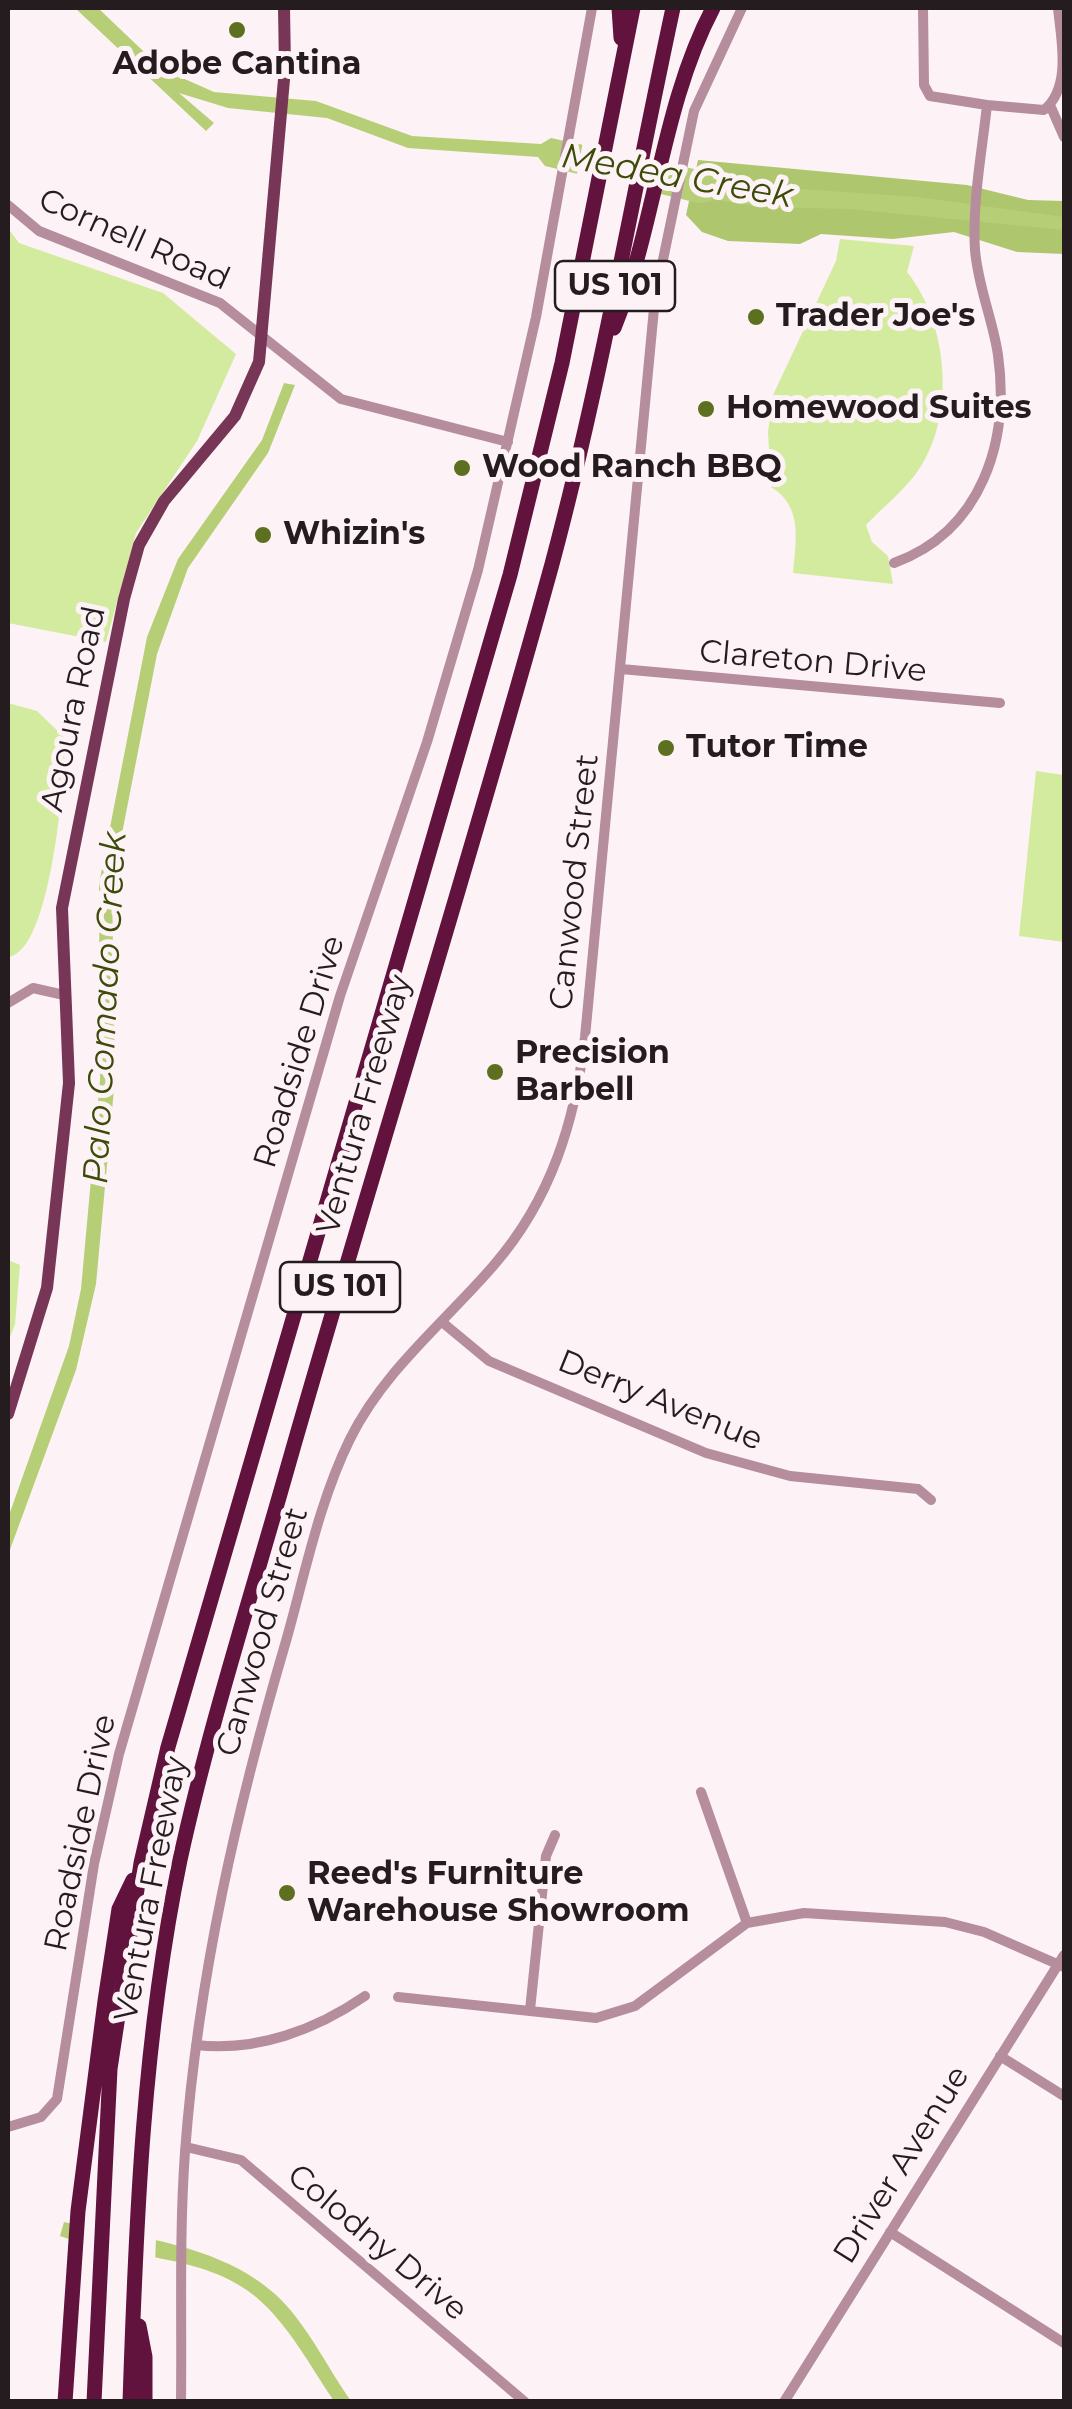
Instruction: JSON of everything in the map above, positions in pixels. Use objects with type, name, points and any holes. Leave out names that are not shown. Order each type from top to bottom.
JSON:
[{"type":"highway","points":[[619,8],[622,60]]},
{"type":"highway","name":"Ventura Freeway","points":[[94,2402],[110,2069],[141,1863],[174,1727],[510,575],[562,364],[633,8]]},
{"type":"highway","name":"Ventura Freeway","points":[[130,2402],[150,2038],[180,1861],[204,1759],[552,560],[638,211],[643,148],[672,8]]},
{"type":"highway","points":[[638,211],[664,152],[683,86],[713,8]]},
{"type":"highway","points":[[65,2402],[78,2211],[119,1910],[141,1863]]},
{"type":"highway","points":[[133,2299],[145,2358],[145,2402]]},
{"type":"main road","name":"Agoura Road","points":[[284,8],[286,46]]},
{"type":"main road","name":"Agoura Road","points":[[8,1414],[47,1288],[69,1083],[62,908],[130,574],[158,510],[246,397],[262,336],[286,46],[294,8]]},
{"type":"street","name":"Roadside Drive","points":[[8,2128],[50,2109],[61,2086],[94,1864],[120,1754],[340,996],[433,723],[508,442],[592,8]]},
{"type":"street","name":"Canwood Street","points":[[181,2402],[180,2274],[196,2046],[235,1822],[335,1474],[352,1435],[386,1382],[494,1265],[531,1214],[572,1119],[585,1037],[655,298],[682,156],[709,71],[742,8]]},
{"type":"street","points":[[923,8],[924,85],[930,96],[1044,110],[1050,106],[1062,67],[1058,8]]},
{"type":"street","points":[[894,563],[954,523],[974,500],[992,466],[1000,416],[998,356],[980,282],[975,236],[987,105]]},
{"type":"street","points":[[1050,106],[1064,137]]},
{"type":"street","name":"Cornell Road","points":[[8,205],[39,231],[220,304],[323,389],[341,398],[508,442]]},
{"type":"street","name":"Clareton Drive","points":[[621,669],[1000,704]]},
{"type":"street","points":[[8,1004],[33,988],[64,994]]},
{"type":"street","name":"Derry Avenue","points":[[442,1322],[489,1361],[706,1453],[790,1476],[918,1490],[931,1500]]},
{"type":"street","points":[[701,1792],[747,1923]]},
{"type":"street","points":[[530,2010],[546,1856],[555,1835]]},
{"type":"street","points":[[398,1997],[582,2019],[626,2010],[747,1923],[804,1913],[923,1918],[984,1932],[1063,1962]]},
{"type":"street","name":"Driver Avenue","points":[[784,2402],[1063,1962]]},
{"type":"street","points":[[196,2046],[253,2046],[336,2015],[364,1996]]},
{"type":"street","points":[[1000,2056],[1064,2096]]},
{"type":"street","name":"Colodny Drive","points":[[186,2147],[241,2160],[525,2402]]},
{"type":"street","points":[[890,2232],[1064,2343]]},
{"type":"shaded area","points":[[698,160],[967,185],[1028,200],[1064,201],[1064,254],[1017,252],[954,232],[893,239],[821,234],[800,244],[728,241],[702,232],[686,215]]},
{"type":"shaded area","points":[[8,228],[19,243],[163,293],[236,354],[197,441],[136,533],[106,642],[8,623]]},
{"type":"shaded area","points":[[840,239],[914,246],[907,272],[932,318],[939,345],[942,400],[928,453],[910,482],[866,525],[872,542],[888,556],[893,584],[793,573],[793,514],[771,487],[768,432],[773,395],[836,261]]},
{"type":"shaded area","points":[[8,703],[37,711],[65,738],[58,823],[45,896],[23,948],[8,957]]},
{"type":"shaded area","points":[[1036,771],[1064,775],[1064,942],[1019,936]]},
{"type":"shaded area","points":[[8,1260],[20,1265],[15,1324],[8,1343]]},
{"type":"water","name":"Medea Creek","points":[[75,8],[98,8],[162,69],[214,92],[316,101],[412,136],[541,144],[551,138],[694,169],[742,185],[917,197],[1064,217],[1064,230],[850,209],[759,207],[717,200],[698,203],[545,166],[538,157],[408,148],[327,118],[228,108],[179,93],[214,123],[206,131]]},
{"type":"water","name":"Palo Comado Creek","points":[[284,383],[295,385],[268,453],[188,568],[157,654],[112,885],[115,1078],[96,1284],[76,1370],[8,1555],[8,1518],[69,1346],[81,1289],[100,1080],[99,884],[147,637],[178,559],[262,440]]},
{"type":"water","points":[[64,2222],[175,2245],[253,2277],[297,2318],[351,2401],[334,2401],[279,2320],[235,2283],[187,2264],[60,2236]]},
{"type":"pier","points":[[583,141],[668,158],[656,200],[576,179]]},
{"type":"pier","points":[[71,2218],[156,2237],[155,2264],[69,2244]]},
{"type":"place","name":"Adobe Cantina","points":[[237,30]]},
{"type":"place","name":"Trader Joe's","points":[[756,317]]},
{"type":"place","name":"Homewood Suites","points":[[706,409]]},
{"type":"place","name":"Wood Ranch BBQ","points":[[462,468]]},
{"type":"place","name":"Whizin's","points":[[263,535]]},
{"type":"place","name":"Tutor Time","points":[[666,748]]},
{"type":"place","name":"Precision Barbell","points":[[495,1072]]},
{"type":"place","name":"Reed's Furniture Warehouse Showroom","points":[[287,1893]]}]
